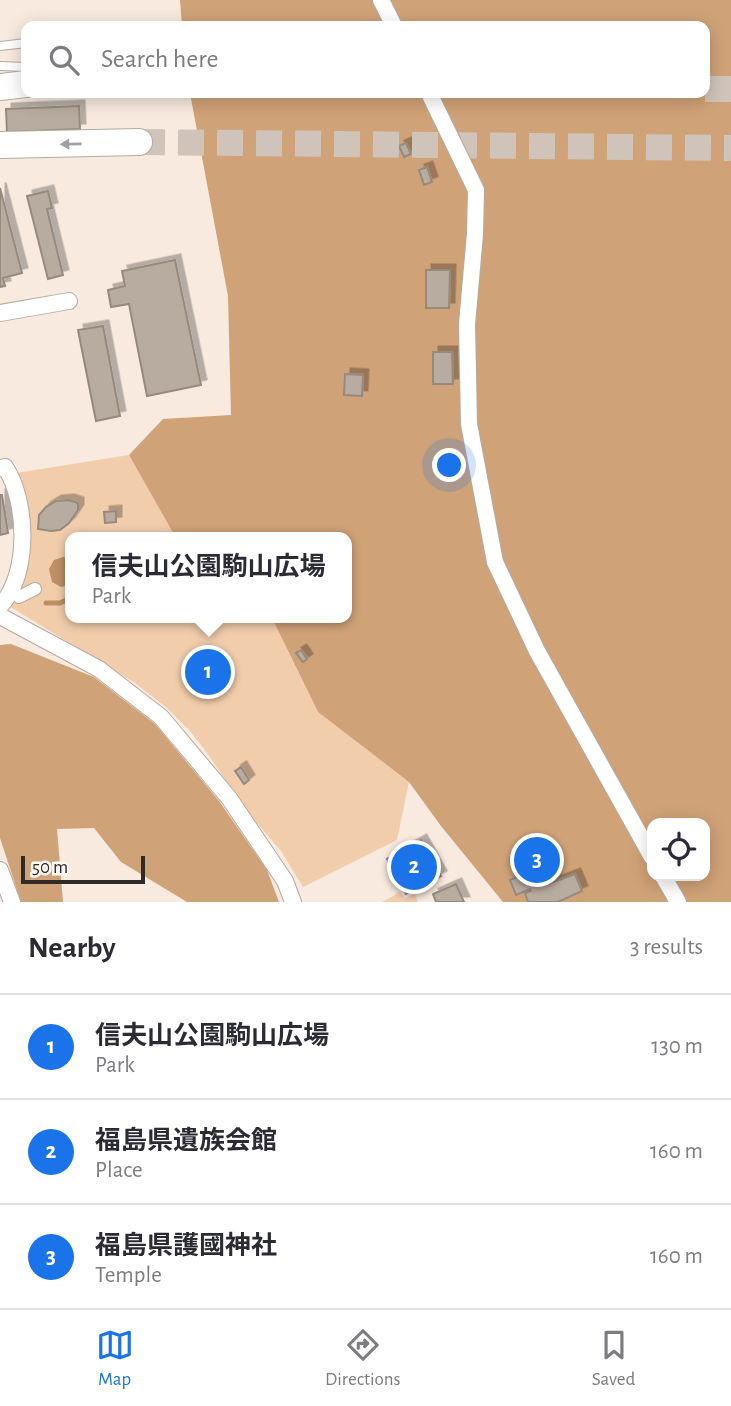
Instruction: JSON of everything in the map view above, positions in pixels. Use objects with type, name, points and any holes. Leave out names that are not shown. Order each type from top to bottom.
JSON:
[{"type":"highway","points":[[0,87],[21,85]]},
{"type":"highway","points":[[0,145],[139,142]]},
{"type":"street","points":[[381,0],[392,21]]},
{"type":"street","points":[[431,98],[476,190],[467,324],[469,424],[495,562],[537,651],[647,848]]},
{"type":"street","points":[[0,313],[69,302]]},
{"type":"street","points":[[0,468],[5,467],[10,474],[17,494],[24,539],[17,573],[0,606]]},
{"type":"street","points":[[19,597],[35,589]]},
{"type":"street","points":[[0,616],[99,669],[161,717],[229,798],[285,881],[293,902]]},
{"type":"street","points":[[0,870],[12,902]]},
{"type":"street","points":[[666,881],[678,902]]},
{"type":"lane","points":[[0,46],[21,44]]},
{"type":"lane","points":[[0,66],[21,67]]},
{"type":"shaded area","points":[[180,0],[731,0],[731,902],[503,902],[409,782],[318,712],[274,623],[352,623],[352,532],[174,532],[129,455],[163,419],[231,415],[228,296],[191,98],[710,98],[710,21],[182,21]]},
{"type":"shaded area","points":[[129,455],[174,532],[65,532],[65,623],[274,623],[318,712],[409,782],[397,840],[303,887],[281,851],[245,809],[205,750],[167,708],[135,683],[4,603],[22,556],[10,474]]},
{"type":"shaded area","points":[[65,558],[65,586],[52,582],[49,569],[54,560]]},
{"type":"shaded area","points":[[11,644],[94,677],[155,724],[219,801],[267,870],[279,902],[187,902],[121,862],[94,828],[57,829],[63,902],[21,902],[0,838],[0,645]]},
{"type":"shaded area","points":[[400,892],[405,898],[415,894],[418,902],[382,902]]},
{"type":"building","points":[[79,106],[80,129],[7,132],[6,109]]},
{"type":"building","points":[[406,143],[411,154],[404,157],[399,146]]},
{"type":"building","points":[[427,167],[432,182],[424,185],[419,170]]},
{"type":"building","points":[[0,188],[22,273],[3,278],[5,286],[0,287]]},
{"type":"building","points":[[48,191],[52,208],[47,209],[63,275],[48,279],[27,196]]},
{"type":"building","points":[[175,260],[201,385],[147,396],[129,304],[111,307],[108,290],[125,286],[122,271]]},
{"type":"building","points":[[426,270],[450,270],[449,308],[426,308]]},
{"type":"building","points":[[103,326],[120,416],[96,421],[78,330]]},
{"type":"building","points":[[433,352],[452,352],[453,384],[433,384]]},
{"type":"building","points":[[345,374],[363,375],[362,396],[344,395]]},
{"type":"building","points":[[0,495],[8,533],[0,535]]},
{"type":"building","points":[[69,500],[78,503],[78,510],[69,523],[60,530],[38,529],[39,515],[46,507],[56,501]]},
{"type":"building","points":[[116,511],[116,522],[105,523],[104,512]]},
{"type":"building","points":[[301,650],[307,659],[303,662],[296,653]]},
{"type":"building","points":[[241,767],[249,780],[244,784],[235,771]]},
{"type":"building","points":[[421,840],[441,876],[406,894],[387,859]]},
{"type":"building","points":[[539,868],[546,885],[575,874],[582,891],[558,902],[528,902],[525,893],[531,891],[530,889],[516,895],[510,880]]},
{"type":"building","points":[[456,884],[464,902],[436,902],[433,894]]},
{"type":"waterway","points":[[46,603],[65,600]]},
{"type":"tunnel","points":[[710,89],[731,89]]},
{"type":"tunnel","points":[[139,142],[731,148]]},
{"type":"place","name":"信夫山公園駒山広場","points":[[208,672]]},
{"type":"place","name":"福島県護國神社","points":[[537,860]]},
{"type":"place","name":"福島県遺族会館","points":[[414,867]]}]
